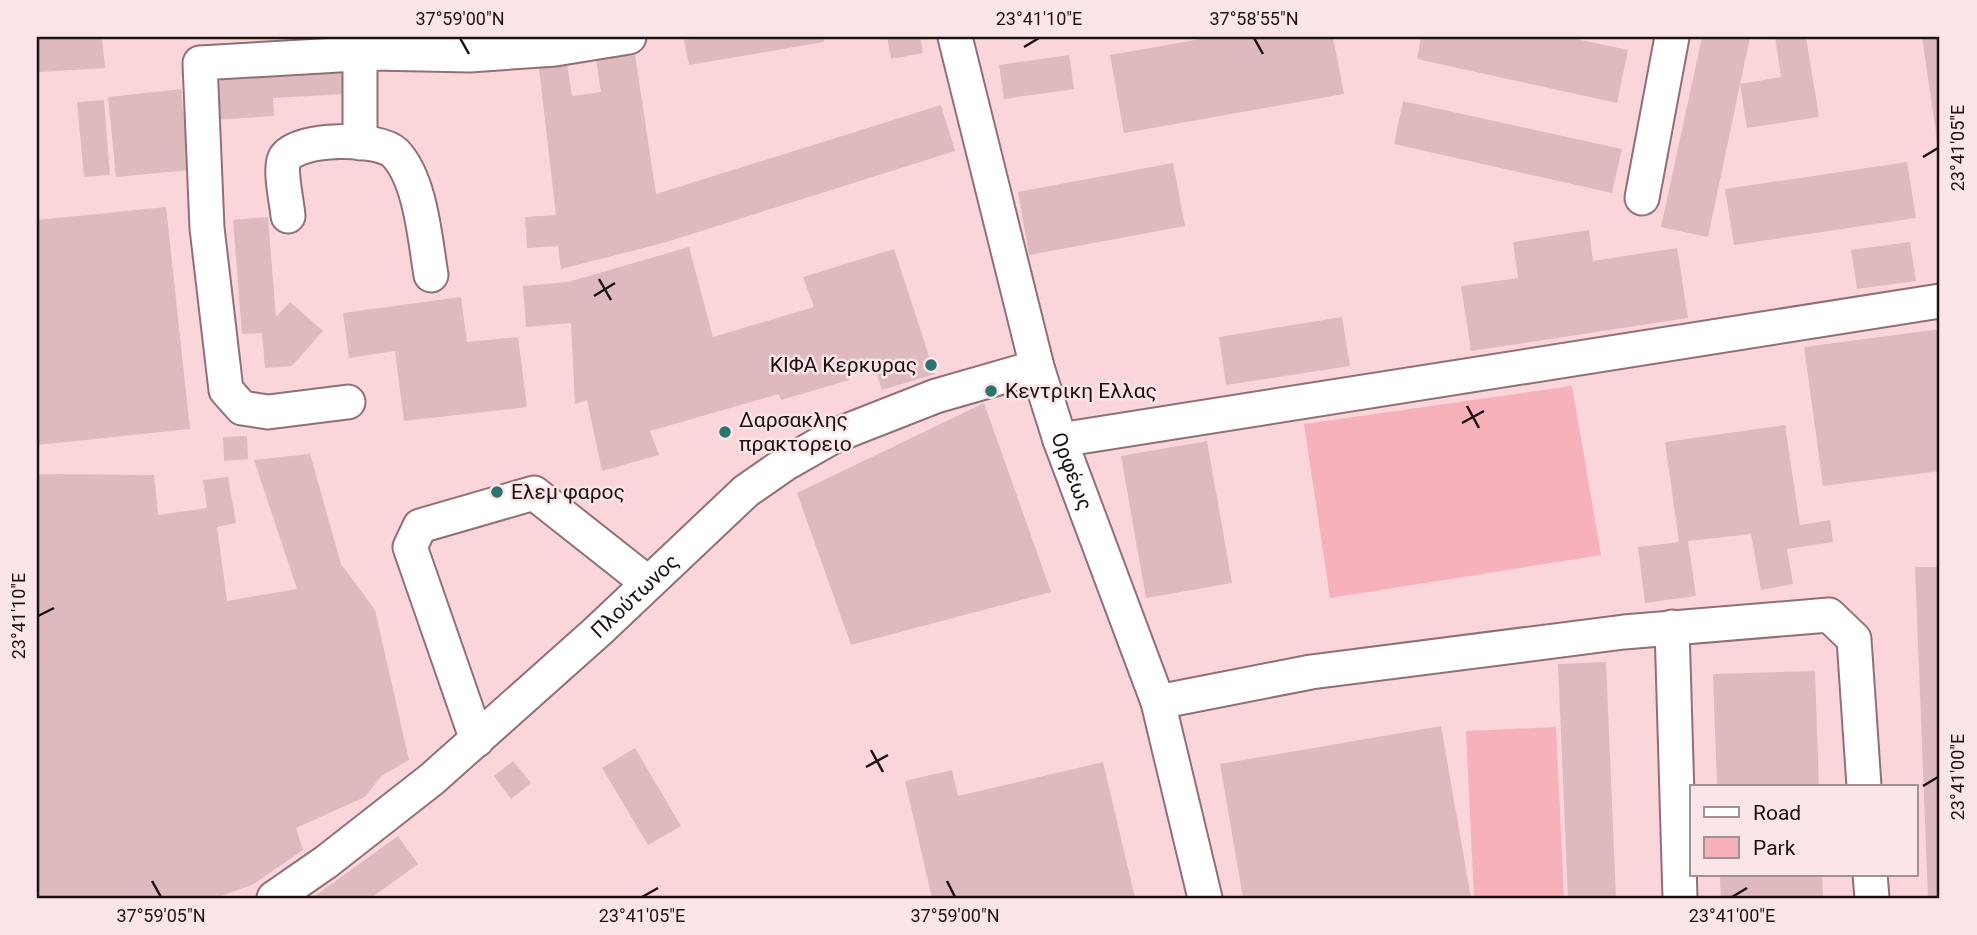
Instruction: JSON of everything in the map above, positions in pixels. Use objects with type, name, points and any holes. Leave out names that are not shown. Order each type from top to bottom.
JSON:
[{"type":"street","points":[[348,402],[268,412],[242,408],[226,390],[207,228],[200,63],[369,48],[470,55],[555,49],[629,37]]},
{"type":"street","name":"Ορφέως","points":[[955,37],[1037,368],[1060,440],[1158,702],[1205,898]]},
{"type":"street","points":[[1642,198],[1672,37]]},
{"type":"street","points":[[360,143],[369,48]]},
{"type":"street","points":[[288,216],[282,169],[284,160],[291,151],[310,144],[374,143],[388,147],[397,155],[407,173],[418,202],[431,275]]},
{"type":"street","points":[[1060,440],[1940,302]]},
{"type":"street","name":"Πλούτωνος","points":[[274,898],[326,862],[432,779],[598,631],[746,491],[785,464],[834,436],[936,396],[1037,368]]},
{"type":"street","points":[[477,740],[410,547],[420,526],[534,493],[648,583]]},
{"type":"street","points":[[1158,702],[1311,672],[1672,627],[1829,615],[1854,639],[1864,785]]},
{"type":"street","points":[[1672,627],[1680,898]]},
{"type":"street","points":[[1870,876],[1872,898]]},
{"type":"shaded area","points":[[37,37],[1940,37],[1940,898],[37,898]]},
{"type":"green space","points":[[1572,386],[1601,555],[1330,598],[1304,424]]},
{"type":"green space","points":[[1556,727],[1564,898],[1474,898],[1466,731]]},
{"type":"building","points":[[37,37],[102,37],[105,68],[39,72]]},
{"type":"building","points":[[702,37],[823,37],[824,42],[689,65],[684,40]]},
{"type":"building","points":[[887,37],[920,37],[923,53],[891,59]]},
{"type":"building","points":[[1212,37],[1333,37],[1344,94],[1124,133],[1110,55]]},
{"type":"building","points":[[1421,37],[1567,37],[1628,50],[1617,103],[1417,59]]},
{"type":"building","points":[[1702,37],[1750,37],[1708,237],[1661,227]]},
{"type":"building","points":[[1775,37],[1806,37],[1819,117],[1747,128],[1740,84],[1781,77]]},
{"type":"building","points":[[1922,37],[1940,37],[1939,153]]},
{"type":"building","points":[[635,54],[656,194],[941,105],[955,151],[663,243],[561,269],[558,246],[527,248],[525,217],[556,215],[539,68],[567,64],[572,96],[601,92],[596,59]]},
{"type":"building","points":[[1069,55],[1074,89],[1004,99],[999,65]]},
{"type":"building","points":[[345,64],[347,94],[273,98],[274,116],[215,120],[213,89],[231,71]]},
{"type":"building","points":[[181,89],[189,170],[116,177],[108,97]]},
{"type":"building","points":[[104,100],[110,175],[84,177],[77,102]]},
{"type":"building","points":[[1403,101],[1622,149],[1612,193],[1394,144]]},
{"type":"building","points":[[1907,162],[1916,218],[1734,245],[1725,189]]},
{"type":"building","points":[[1173,163],[1185,226],[1029,255],[1018,192]]},
{"type":"building","points":[[166,207],[190,429],[37,445],[37,220]]},
{"type":"building","points":[[268,217],[276,317],[290,302],[323,331],[292,366],[265,368],[262,333],[242,334],[233,220]]},
{"type":"building","points":[[1589,230],[1593,261],[1677,248],[1688,318],[1471,351],[1461,286],[1518,278],[1513,242]]},
{"type":"building","points":[[1910,242],[1916,281],[1857,289],[1851,250]]},
{"type":"building","points":[[689,247],[713,337],[814,307],[803,277],[894,249],[935,374],[882,390],[873,362],[846,370],[849,380],[781,400],[779,394],[650,431],[659,455],[602,471],[587,400],[575,404],[571,323],[526,327],[523,286],[568,282]]},
{"type":"building","points":[[461,297],[467,342],[518,337],[527,407],[404,421],[395,351],[349,358],[343,313]]},
{"type":"building","points":[[1342,317],[1350,366],[1226,385],[1219,337]]},
{"type":"building","points":[[1940,329],[1940,471],[1823,486],[1804,347]]},
{"type":"building","points":[[984,403],[1051,592],[851,645],[797,493]]},
{"type":"building","points":[[1785,425],[1800,525],[1830,520],[1833,542],[1787,549],[1793,584],[1761,590],[1751,534],[1688,541],[1696,596],[1645,603],[1638,547],[1679,542],[1665,442]]},
{"type":"building","points":[[247,436],[248,459],[224,461],[223,437]]},
{"type":"building","points":[[1207,441],[1232,583],[1146,598],[1121,456]]},
{"type":"building","points":[[310,454],[341,564],[375,610],[409,760],[381,776],[365,797],[296,828],[303,850],[252,885],[215,898],[37,898],[37,474],[154,475],[158,515],[207,508],[203,480],[228,477],[236,523],[217,527],[227,601],[297,589],[254,460]]},
{"type":"building","points":[[1915,567],[1940,567],[1940,898],[1928,898]]},
{"type":"building","points":[[1606,662],[1616,898],[1568,898],[1558,664]]},
{"type":"building","points":[[1815,671],[1819,785],[1717,785],[1713,674]]},
{"type":"building","points":[[1441,726],[1471,898],[1243,898],[1220,764]]},
{"type":"building","points":[[635,748],[681,826],[648,845],[602,768]]},
{"type":"building","points":[[513,761],[531,783],[511,799],[494,776]]},
{"type":"building","points":[[1103,762],[1135,898],[932,898],[905,781],[952,770],[958,796]]},
{"type":"building","points":[[398,836],[418,864],[371,898],[312,898]]},
{"type":"building","points":[[1720,876],[1822,876],[1823,898],[1721,898]]},
{"type":"place","name":"ΚΙΦΑ Κερκυρας","points":[[931,365]]},
{"type":"place","name":"Κεντρικη Ελλας","points":[[991,391]]},
{"type":"place","name":"Δαρσακλης πρακτορειο","points":[[725,432]]},
{"type":"place","name":"Ελεμ φαρος","points":[[497,492]]}]
